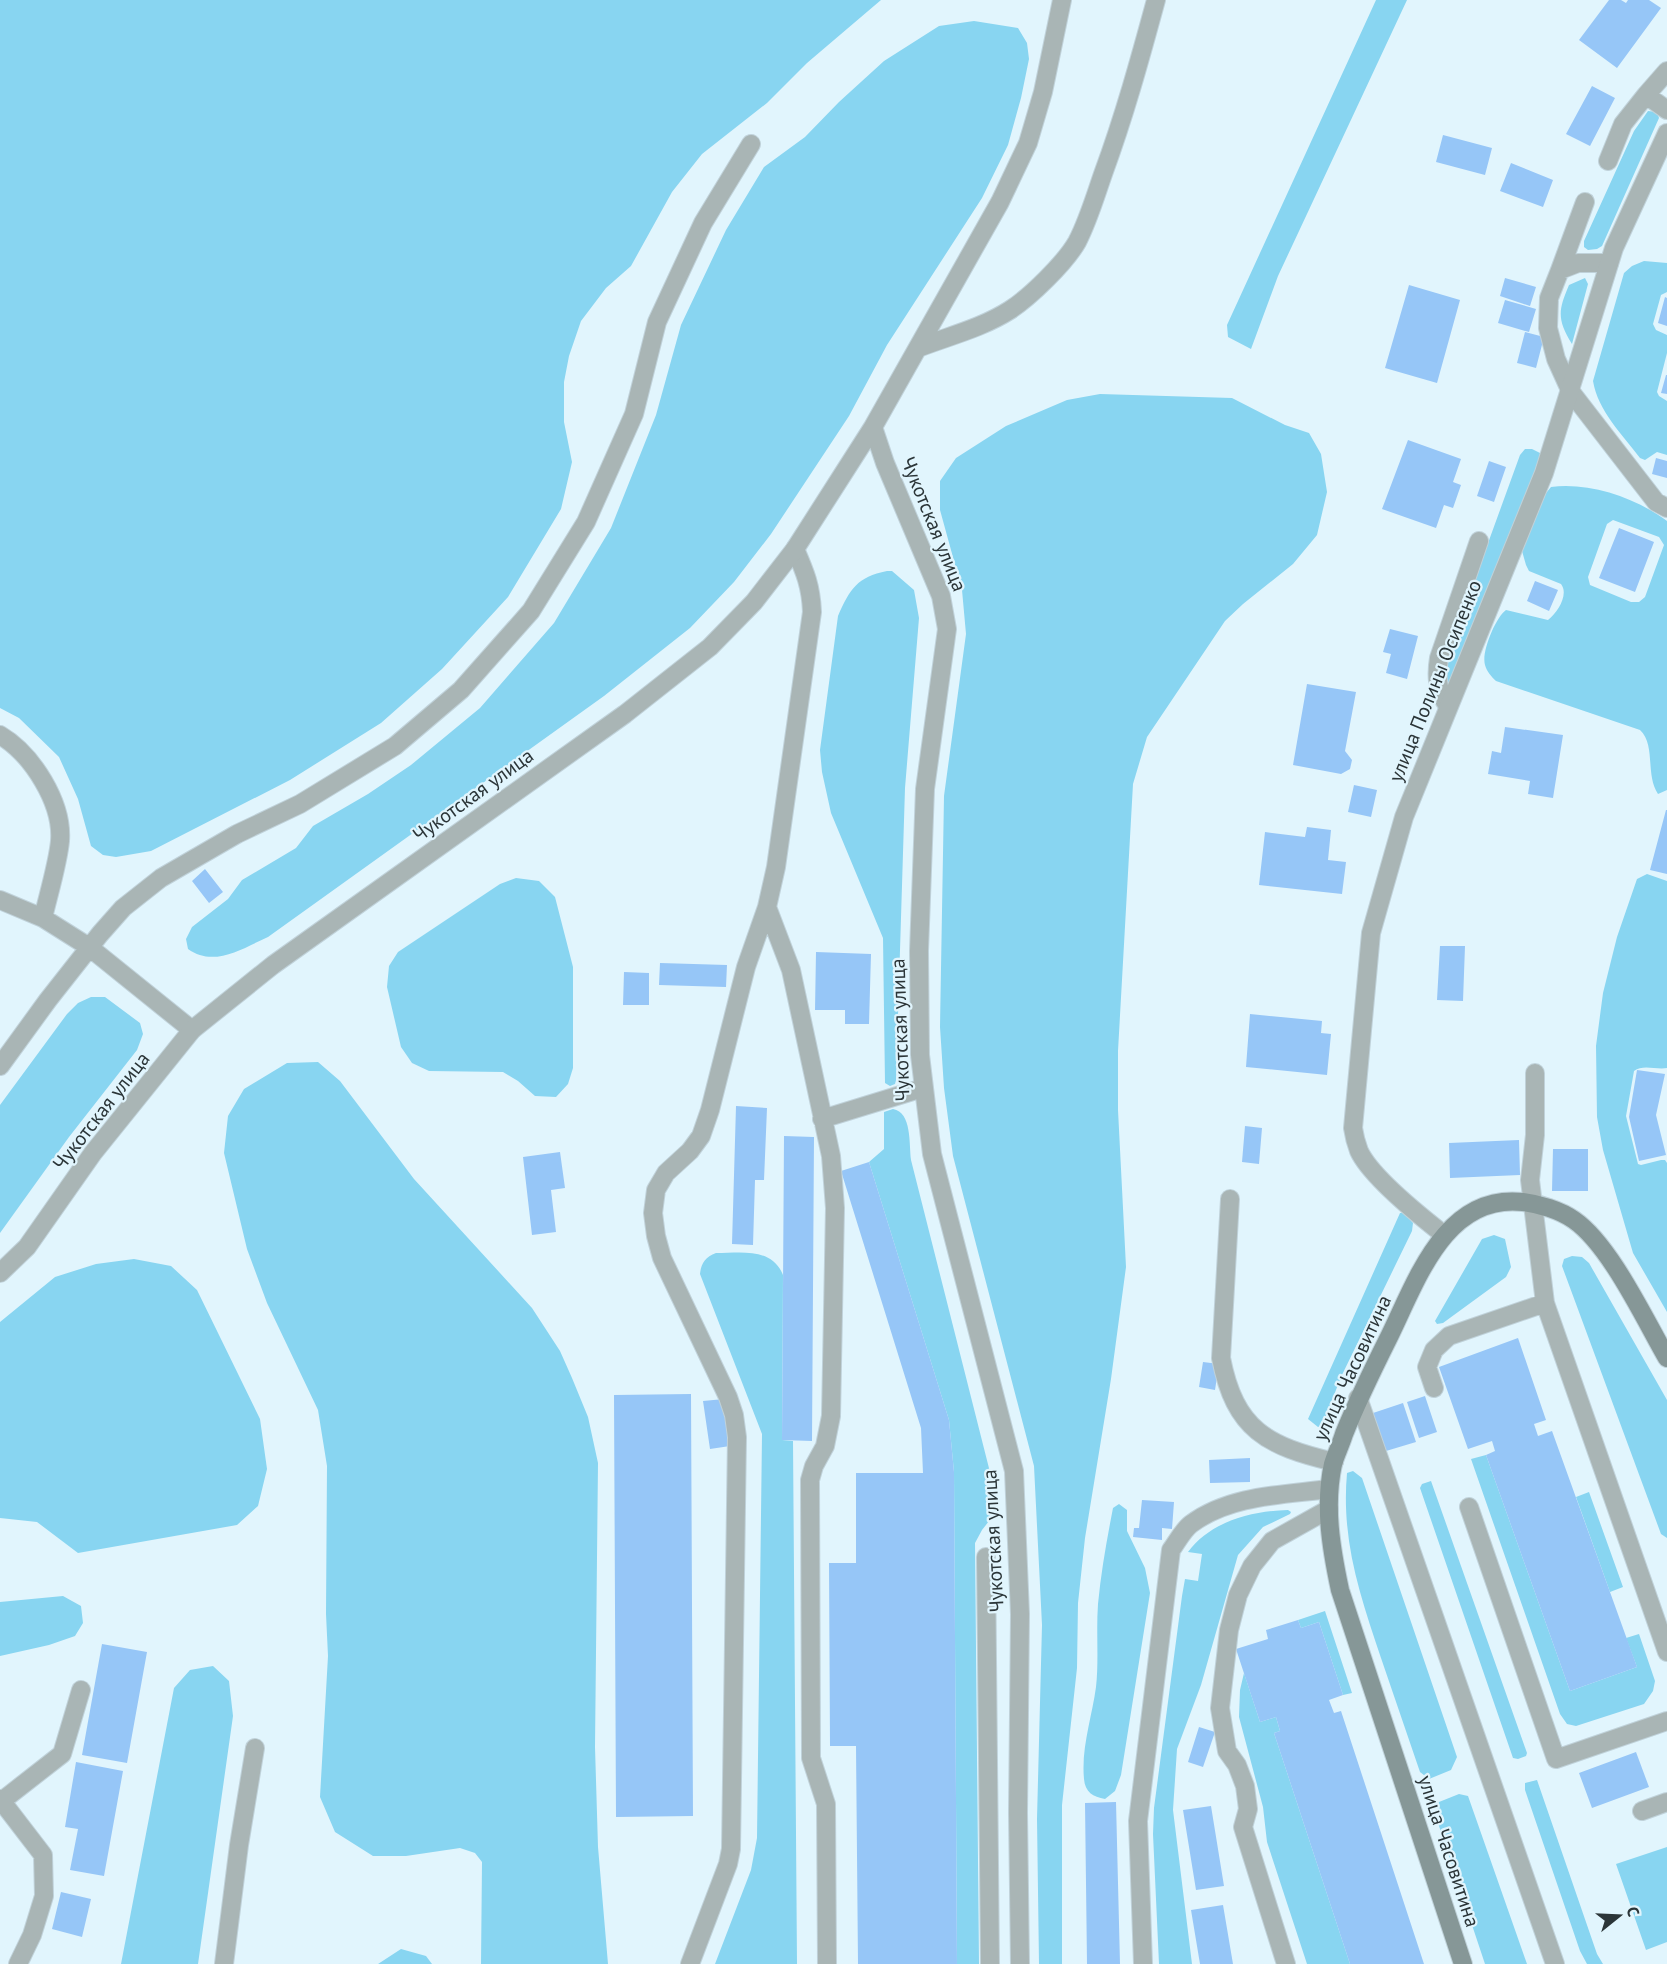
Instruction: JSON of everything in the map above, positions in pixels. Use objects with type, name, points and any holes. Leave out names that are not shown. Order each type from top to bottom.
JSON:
[{"type":"street","points":[[873,427],[1000,202],[1028,142],[1043,92],[1062,0]]},
{"type":"street","points":[[918,348],[990,322],[1011,309],[1024,299],[1072,249],[1085,224],[1125,112],[1156,0]]},
{"type":"street","points":[[1608,160],[1623,124],[1667,72]]},
{"type":"street","points":[[1646,95],[1667,110]]},
{"type":"street","name":"улица Полины Осипенко","points":[[1443,1234],[1410,1207],[1368,1165],[1359,1152],[1353,1128],[1371,933],[1404,817],[1544,473],[1571,393],[1609,263],[1667,133]]},
{"type":"street","points":[[0,1066],[89,947],[123,908],[160,878],[237,834],[309,799],[395,746],[461,690],[531,611],[586,522],[634,414],[657,322],[703,223],[751,144]]},
{"type":"street","points":[[1585,202],[1549,298],[1548,328],[1556,359],[1571,393],[1656,502],[1667,508]]},
{"type":"street","points":[[1560,270],[1578,263],[1609,263]]},
{"type":"street","name":"Чукотская улица","points":[[0,1274],[27,1247],[93,1153],[192,1030],[273,965],[625,714],[710,647],[754,602],[795,549],[873,427]]},
{"type":"street","name":"Чукотская улица","points":[[873,427],[885,463],[941,596],[947,629],[926,789],[919,951],[919,1038],[932,1154],[1014,1472],[1020,1614],[1018,1813],[1020,1964]]},
{"type":"street","points":[[1449,706],[1438,688],[1439,658],[1479,541]]},
{"type":"street","points":[[690,1964],[728,1864],[731,1849],[737,1437],[734,1415],[728,1397],[662,1258],[653,1213],[656,1190],[666,1173],[690,1151],[700,1136],[710,1110],[746,967],[767,907],[776,867],[812,612],[808,579],[795,549]]},
{"type":"street","points":[[0,735],[7,739],[39,772],[56,809],[60,840],[43,918]]},
{"type":"street","points":[[0,900],[43,918],[89,947],[192,1030]]},
{"type":"street","points":[[767,907],[791,970],[831,1156],[835,1208],[831,1416],[825,1446],[814,1466],[810,1480],[811,1758],[826,1804],[826,1964]]},
{"type":"street","points":[[1535,1073],[1535,1135],[1530,1180],[1545,1303],[1667,1652]]},
{"type":"street","points":[[822,1119],[923,1088]]},
{"type":"street","points":[[1230,1199],[1221,1358],[1233,1402],[1251,1425],[1269,1440],[1295,1453],[1334,1462]]},
{"type":"street","name":"улица Часовитина","points":[[1463,1964],[1340,1590],[1331,1547],[1329,1509],[1329,1489],[1334,1462],[1358,1398],[1416,1282],[1443,1234],[1465,1215],[1487,1204],[1512,1201],[1533,1203],[1572,1218],[1586,1229],[1607,1255],[1667,1358]]},
{"type":"street","points":[[1434,1388],[1427,1367],[1434,1350],[1449,1336],[1545,1303]]},
{"type":"street","points":[[1358,1398],[1554,1964]]},
{"type":"street","points":[[1143,1964],[1138,1821],[1171,1550],[1189,1526],[1215,1509],[1241,1501],[1329,1489]]},
{"type":"street","points":[[1469,1507],[1556,1759],[1667,1721]]},
{"type":"street","points":[[1286,1964],[1243,1827],[1248,1809],[1245,1786],[1237,1765],[1227,1751],[1220,1708],[1221,1696],[1229,1630],[1238,1595],[1252,1566],[1272,1541],[1329,1509]]},
{"type":"street","points":[[986,1557],[990,1964]]},
{"type":"street","points":[[18,1964],[32,1935],[44,1896],[43,1855],[1,1800],[62,1754],[81,1690]]},
{"type":"street","points":[[224,1964],[239,1845],[255,1748]]},
{"type":"street","points":[[1641,1811],[1667,1802]]},
{"type":"shaded area","points":[[0,0],[881,0],[807,63],[767,103],[702,154],[672,192],[631,266],[606,288],[581,321],[569,356],[564,382],[564,422],[572,462],[561,509],[508,597],[442,669],[381,723],[290,780],[151,851],[116,857],[103,855],[91,846],[78,799],[59,757],[19,718],[0,708]]},
{"type":"shaded area","points":[[1376,0],[1407,0],[1278,276],[1251,349],[1228,337],[1227,325]]},
{"type":"shaded area","points":[[974,21],[1018,28],[1027,43],[1029,59],[1008,145],[982,198],[887,345],[849,416],[771,534],[734,582],[690,628],[604,696],[268,937],[239,951],[218,956],[208,957],[188,949],[186,939],[192,927],[228,899],[242,880],[296,848],[313,826],[368,794],[411,765],[480,708],[554,623],[611,528],[656,415],[681,325],[726,230],[764,167],[805,137],[884,61],[939,26]]},
{"type":"shaded area","points":[[1648,111],[1657,112],[1659,118],[1602,246],[1588,250],[1584,247],[1584,241],[1634,131]]},
{"type":"shaded area","points":[[1644,261],[1667,263],[1667,292],[1661,295],[1653,324],[1656,330],[1667,335],[1667,353],[1657,392],[1667,401],[1667,455],[1657,452],[1645,460],[1640,458],[1605,412],[1593,381],[1624,273],[1632,266]]},
{"type":"shaded area","points":[[1585,278],[1588,284],[1572,344],[1564,328],[1561,309],[1569,285]]},
{"type":"shaded area","points":[[1100,394],[1232,398],[1285,425],[1309,433],[1321,454],[1327,492],[1317,535],[1293,564],[1225,621],[1147,737],[1133,784],[1118,1051],[1118,1110],[1126,1267],[1111,1379],[1085,1538],[1078,1603],[1077,1668],[1062,1805],[1062,1964],[1039,1964],[1037,1819],[1042,1625],[1034,1466],[953,1156],[944,1088],[940,1027],[944,796],[966,634],[962,590],[940,510],[940,481],[956,458],[1006,426],[1067,400]]},
{"type":"shaded area","points":[[1525,449],[1532,449],[1540,453],[1539,461],[1449,684],[1445,682],[1447,656],[1520,455]]},
{"type":"shaded area","points":[[1551,487],[1597,489],[1641,505],[1667,521],[1667,790],[1658,794],[1652,778],[1648,744],[1640,730],[1496,681],[1486,667],[1484,659],[1490,635],[1506,610],[1548,620],[1559,608],[1563,598],[1561,584],[1529,571],[1522,551],[1546,493]],"holes":[[[1613,520],[1659,537],[1664,545],[1645,597],[1639,602],[1631,602],[1590,585],[1588,577],[1607,524]]]},
{"type":"shaded area","points":[[892,571],[914,590],[919,618],[905,788],[896,1080],[895,1084],[890,1086],[885,1083],[883,938],[831,813],[822,772],[820,750],[838,616],[846,598],[861,581]]},
{"type":"shaded area","points":[[1647,874],[1667,881],[1667,1068],[1641,1068],[1634,1071],[1626,1116],[1638,1164],[1661,1160],[1667,1163],[1667,1312],[1633,1253],[1603,1150],[1597,1117],[1596,1046],[1603,993],[1617,937],[1637,879]]},
{"type":"shaded area","points":[[516,878],[539,881],[555,897],[573,967],[573,1068],[568,1084],[556,1097],[535,1096],[503,1072],[429,1071],[412,1063],[401,1047],[387,987],[389,966],[398,952],[500,884]]},
{"type":"shaded area","points":[[91,997],[105,997],[140,1023],[143,1034],[137,1050],[69,1137],[0,1233],[0,1105],[67,1014],[78,1003]]},
{"type":"shaded area","points":[[318,1062],[340,1081],[414,1179],[532,1308],[560,1351],[588,1417],[598,1463],[595,1747],[598,1847],[608,1964],[481,1964],[482,1862],[475,1853],[460,1848],[406,1856],[373,1856],[335,1832],[320,1797],[328,1656],[327,1466],[318,1410],[267,1303],[247,1249],[224,1153],[228,1116],[244,1089],[287,1063]]},
{"type":"shaded area","points":[[893,1109],[899,1111],[907,1122],[911,1160],[993,1484],[995,1507],[993,1516],[975,1543],[979,1964],[957,1964],[954,1472],[949,1420],[869,1162],[884,1149],[884,1112]]},
{"type":"shaded area","points":[[1400,1213],[1405,1213],[1413,1223],[1412,1231],[1341,1377],[1322,1426],[1318,1427],[1308,1419]]},
{"type":"shaded area","points":[[1494,1235],[1505,1239],[1511,1267],[1506,1277],[1443,1323],[1437,1324],[1435,1321],[1482,1239]]},
{"type":"shaded area","points":[[716,1253],[745,1253],[764,1256],[778,1266],[783,1275],[782,1440],[793,1441],[797,1964],[715,1964],[751,1870],[757,1838],[762,1434],[700,1274],[704,1261]]},
{"type":"shaded area","points":[[1572,1256],[1582,1257],[1589,1263],[1667,1400],[1667,1538],[1661,1534],[1562,1266],[1564,1259]]},
{"type":"shaded area","points":[[134,1259],[171,1266],[197,1290],[260,1419],[267,1469],[258,1506],[237,1525],[78,1553],[37,1522],[0,1518],[0,1322],[55,1277],[96,1264]]},
{"type":"shaded area","points":[[1486,1455],[1570,1691],[1637,1667],[1626,1638],[1639,1634],[1655,1681],[1653,1691],[1644,1704],[1576,1726],[1567,1724],[1560,1714],[1471,1459]]},
{"type":"shaded area","points":[[1353,1471],[1362,1478],[1457,1757],[1451,1770],[1429,1779],[1420,1772],[1359,1590],[1347,1522],[1347,1473]]},
{"type":"shaded area","points":[[1431,1481],[1527,1753],[1526,1756],[1518,1759],[1513,1758],[1420,1488],[1422,1484]]},
{"type":"shaded area","points":[[1589,1492],[1623,1587],[1610,1592],[1576,1497]]},
{"type":"shaded area","points":[[1119,1504],[1127,1510],[1127,1531],[1145,1568],[1150,1593],[1121,1775],[1115,1791],[1105,1799],[1088,1791],[1083,1767],[1096,1687],[1097,1614],[1101,1580],[1113,1508]]},
{"type":"shaded area","points":[[1288,1510],[1290,1514],[1263,1527],[1238,1555],[1201,1685],[1177,1749],[1173,1810],[1192,1964],[1159,1964],[1153,1834],[1154,1808],[1185,1579],[1198,1581],[1202,1554],[1188,1552],[1197,1541],[1220,1525],[1260,1513]]},
{"type":"shaded area","points":[[63,1596],[81,1606],[83,1623],[75,1636],[49,1645],[0,1656],[0,1602]]},
{"type":"shaded area","points":[[1325,1611],[1352,1693],[1343,1695],[1319,1622],[1301,1628],[1298,1620]]},
{"type":"shaded area","points":[[213,1666],[229,1681],[233,1716],[198,1964],[121,1964],[174,1688],[190,1670]]},
{"type":"shaded area","points":[[1244,1673],[1260,1722],[1276,1717],[1280,1731],[1274,1733],[1350,1964],[1307,1964],[1267,1842],[1263,1807],[1239,1717],[1240,1690]]},
{"type":"shaded area","points":[[1537,1780],[1597,1954],[1603,1964],[1587,1964],[1580,1951],[1525,1790],[1525,1783]]},
{"type":"shaded area","points":[[1459,1794],[1468,1796],[1527,1964],[1485,1964],[1434,1811],[1439,1802]]},
{"type":"shaded area","points":[[1667,1847],[1667,1942],[1646,1950],[1616,1864]]},
{"type":"shaded area","points":[[401,1949],[426,1956],[432,1964],[378,1964]]},
{"type":"building","points":[[1609,0],[1621,0],[1626,3],[1628,0],[1649,0],[1661,8],[1617,68],[1579,40]]},
{"type":"building","points":[[1592,86],[1615,98],[1590,146],[1566,134]]},
{"type":"building","points":[[1443,135],[1492,148],[1485,175],[1436,162]]},
{"type":"building","points":[[1511,163],[1553,180],[1543,207],[1500,191]]},
{"type":"building","points":[[1505,278],[1536,287],[1530,306],[1500,296]]},
{"type":"building","points":[[1409,285],[1460,300],[1437,383],[1385,368]]},
{"type":"building","points":[[1665,297],[1667,298],[1667,326],[1658,323]]},
{"type":"building","points":[[1505,300],[1536,309],[1529,332],[1498,323]]},
{"type":"building","points":[[1525,332],[1544,337],[1536,368],[1517,363]]},
{"type":"building","points":[[1667,375],[1667,394],[1661,393]]},
{"type":"building","points":[[1408,440],[1461,459],[1453,482],[1461,485],[1453,508],[1444,505],[1436,528],[1382,509]]},
{"type":"building","points":[[1656,458],[1667,461],[1667,478],[1652,474]]},
{"type":"building","points":[[1489,461],[1506,467],[1494,502],[1477,496]]},
{"type":"building","points":[[1619,528],[1654,542],[1635,592],[1599,578]]},
{"type":"building","points":[[1535,581],[1558,590],[1549,611],[1527,601]]},
{"type":"building","points":[[1390,629],[1418,636],[1407,679],[1386,673],[1391,654],[1383,652]]},
{"type":"building","points":[[1307,684],[1356,692],[1345,751],[1352,760],[1350,769],[1341,774],[1293,765]]},
{"type":"building","points":[[1505,727],[1563,735],[1553,798],[1528,794],[1530,781],[1488,774],[1492,751],[1501,753]]},
{"type":"building","points":[[1354,785],[1377,790],[1371,817],[1348,812]]},
{"type":"building","points":[[1667,810],[1667,874],[1650,870]]},
{"type":"building","points":[[1307,827],[1331,830],[1328,860],[1346,862],[1342,894],[1259,885],[1265,832],[1305,837]]},
{"type":"building","points":[[205,869],[223,892],[209,903],[192,881]]},
{"type":"building","points":[[1440,946],[1465,946],[1463,1001],[1437,1000]]},
{"type":"building","points":[[816,952],[871,954],[869,1024],[845,1024],[845,1010],[815,1010]]},
{"type":"building","points":[[660,963],[727,965],[726,987],[659,985]]},
{"type":"building","points":[[624,972],[649,973],[649,1005],[623,1005]]},
{"type":"building","points":[[1250,1014],[1322,1021],[1321,1033],[1331,1034],[1327,1075],[1246,1067]]},
{"type":"building","points":[[1637,1070],[1665,1074],[1656,1115],[1666,1155],[1639,1161],[1629,1117]]},
{"type":"building","points":[[736,1106],[767,1108],[764,1180],[755,1180],[753,1245],[732,1244]]},
{"type":"building","points":[[1245,1126],[1262,1128],[1259,1164],[1242,1162]]},
{"type":"building","points":[[784,1136],[814,1137],[812,1441],[782,1440]]},
{"type":"building","points":[[1519,1140],[1520,1175],[1450,1178],[1449,1143]]},
{"type":"building","points":[[1553,1149],[1588,1149],[1588,1191],[1552,1191]]},
{"type":"building","points":[[560,1152],[565,1188],[551,1190],[556,1232],[532,1235],[523,1157]]},
{"type":"building","points":[[869,1162],[949,1420],[954,1472],[957,1964],[858,1964],[856,1746],[830,1746],[829,1563],[856,1563],[856,1473],[923,1473],[921,1428],[841,1171]]},
{"type":"building","points":[[1518,1338],[1546,1420],[1534,1424],[1538,1436],[1552,1431],[1637,1667],[1570,1691],[1486,1455],[1495,1451],[1492,1441],[1468,1449],[1439,1367]]},
{"type":"building","points":[[1203,1362],[1219,1364],[1215,1390],[1199,1387]]},
{"type":"building","points":[[691,1394],[693,1816],[616,1817],[614,1395]]},
{"type":"building","points":[[1425,1396],[1437,1432],[1419,1438],[1407,1402]]},
{"type":"building","points":[[724,1399],[730,1446],[710,1449],[703,1401]]},
{"type":"building","points":[[1403,1403],[1416,1442],[1386,1451],[1373,1413]]},
{"type":"building","points":[[1250,1458],[1250,1482],[1210,1483],[1209,1460]]},
{"type":"building","points":[[1142,1500],[1174,1502],[1172,1529],[1162,1528],[1162,1540],[1133,1537],[1134,1528],[1139,1528]]},
{"type":"building","points":[[1298,1620],[1301,1628],[1319,1622],[1343,1695],[1329,1700],[1334,1713],[1341,1711],[1424,1964],[1350,1964],[1274,1733],[1280,1731],[1276,1717],[1260,1722],[1236,1649],[1268,1639],[1266,1630]]},
{"type":"building","points":[[102,1644],[147,1652],[127,1763],[82,1755]]},
{"type":"building","points":[[1199,1727],[1215,1732],[1203,1767],[1188,1762]]},
{"type":"building","points":[[1636,1752],[1649,1787],[1592,1808],[1579,1773]]},
{"type":"building","points":[[76,1762],[123,1771],[104,1876],[70,1870],[78,1829],[65,1827]]},
{"type":"building","points":[[1116,1802],[1120,1964],[1087,1964],[1085,1803]]},
{"type":"building","points":[[1211,1806],[1224,1886],[1196,1890],[1183,1810]]},
{"type":"building","points":[[61,1892],[91,1899],[82,1937],[52,1929]]},
{"type":"building","points":[[1223,1905],[1233,1964],[1200,1964],[1191,1910]]}]
